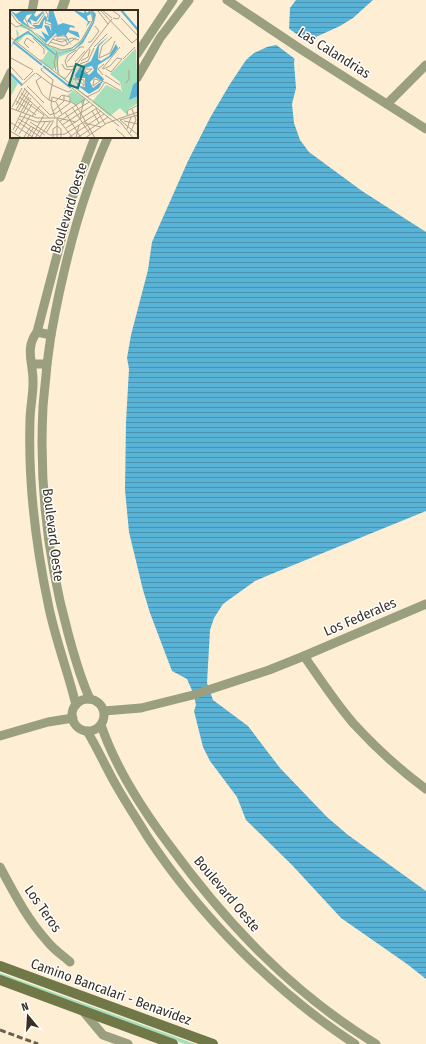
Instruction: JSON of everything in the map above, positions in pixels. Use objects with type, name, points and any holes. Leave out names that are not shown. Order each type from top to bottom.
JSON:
[{"type":"main road","name":"Camino Bancalari - Benavídez","points":[[0,966],[213,1044]]},
{"type":"main road","name":"Camino Bancalari - Benavídez","points":[[0,980],[174,1044]]},
{"type":"street","points":[[32,10],[34,0]]},
{"type":"street","points":[[61,10],[65,0]]},
{"type":"street","points":[[138,52],[173,0]]},
{"type":"street","points":[[138,76],[160,38],[189,0]]},
{"type":"street","name":"Las Calandrias","points":[[227,0],[426,129]]},
{"type":"street","points":[[387,104],[426,66]]},
{"type":"street","points":[[0,95],[10,74]]},
{"type":"street","points":[[0,177],[15,138]]},
{"type":"street","name":"Boulevard Oeste","points":[[76,705],[49,609],[36,532],[30,454],[33,364],[30,357],[30,347],[32,339],[37,332],[72,198],[87,154],[95,138]]},
{"type":"street","name":"Boulevard Oeste","points":[[90,699],[80,675],[60,605],[52,560],[45,496],[42,447],[43,407],[51,335],[61,286],[82,205],[98,158],[108,138]]},
{"type":"street","points":[[87,154],[98,158]]},
{"type":"street","points":[[37,332],[51,335]]},
{"type":"street","points":[[33,364],[47,364]]},
{"type":"street","points":[[36,532],[49,531]]},
{"type":"street","name":"Los Federales","points":[[104,711],[141,708],[210,690],[269,670],[426,604]]},
{"type":"street","points":[[304,656],[354,723],[396,766],[426,789]]},
{"type":"street","points":[[90,699],[99,703],[104,711],[104,720],[101,725],[92,731],[87,731],[77,727],[72,713],[76,705],[90,699]]},
{"type":"street","points":[[0,736],[48,722],[73,718]]},
{"type":"street","name":"Boulevard Oeste","points":[[101,725],[106,741],[143,808],[207,896],[238,931],[270,963],[326,1011],[376,1044]]},
{"type":"street","name":"Boulevard Oeste","points":[[87,731],[122,796],[148,837],[180,881],[210,917],[266,975],[324,1023],[355,1044]]},
{"type":"street","name":"Los Teros","points":[[0,867],[35,927],[48,942],[70,962]]},
{"type":"street","points":[[180,881],[190,874]]},
{"type":"street","points":[[82,1010],[103,1035],[128,1044]]},
{"type":"green space","points":[[0,973],[195,1044],[185,1044],[0,977]]},
{"type":"water","points":[[296,0],[373,0],[353,18],[340,26],[307,41],[295,56],[294,63],[296,88],[292,104],[294,123],[300,140],[309,152],[362,191],[426,232],[426,511],[255,581],[223,604],[214,618],[210,630],[207,683],[213,700],[248,726],[280,768],[327,817],[348,835],[426,891],[426,979],[341,918],[292,865],[246,820],[237,797],[210,761],[203,747],[194,711],[196,705],[194,695],[187,679],[172,671],[150,613],[129,532],[125,490],[126,422],[129,369],[127,358],[131,335],[148,270],[152,242],[188,161],[210,118],[230,84],[246,60],[254,53],[279,43],[289,31],[290,8]]},
{"type":"pier","points":[[288,28],[308,42],[295,59],[275,44]]},
{"type":"railway","points":[[0,1030],[38,1044]]}]
